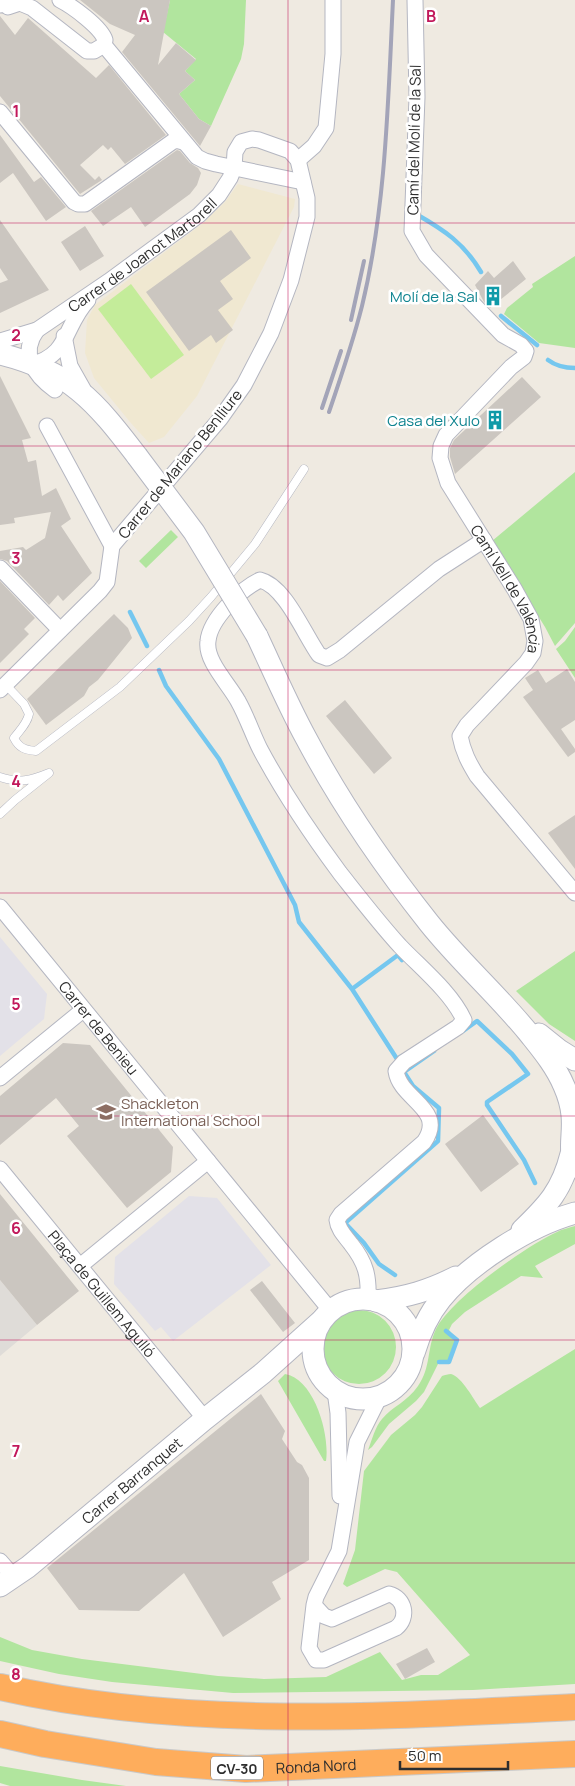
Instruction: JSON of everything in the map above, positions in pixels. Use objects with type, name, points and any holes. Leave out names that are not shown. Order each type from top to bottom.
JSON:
[{"type":"highway","points":[[0,1687],[86,1704],[161,1712],[245,1716],[369,1716],[575,1706]]},
{"type":"highway","name":"Ronda Nord","points":[[0,1734],[44,1744],[156,1762],[246,1769],[575,1754]]},
{"type":"street","points":[[60,0],[69,5],[101,32],[105,40],[104,44],[197,157],[205,161],[234,168],[302,182]]},
{"type":"street","points":[[298,160],[314,146],[326,128],[333,54],[333,0]]},
{"type":"street","name":"Camí del Molí de la Sal","points":[[414,0],[417,97],[412,232],[426,255],[503,335],[521,344],[526,352]]},
{"type":"street","points":[[5,5],[20,3],[32,8],[88,50],[94,51],[104,44]]},
{"type":"street","points":[[0,112],[74,202],[78,204],[85,204],[172,142],[176,140],[183,142]]},
{"type":"street","name":"Carrer de Joanot Martorell","points":[[0,341],[41,327],[104,285],[199,215],[219,195],[230,178],[234,168],[237,146],[241,142],[259,140],[290,150],[298,160]]},
{"type":"street","name":"Carrer de Mariano Benlliure","points":[[110,554],[220,419],[254,369],[281,308],[300,249],[307,217],[307,198],[298,160]]},
{"type":"street","points":[[0,361],[18,366],[48,359],[65,341],[69,328],[79,311],[104,285]]},
{"type":"street","points":[[137,456],[84,408],[39,378],[29,357],[29,350],[30,341],[41,327],[54,324],[63,333],[70,366],[81,387],[137,456],[194,532],[257,636],[305,738],[364,836],[431,926],[512,1013],[553,1065],[570,1101],[573,1124],[570,1143],[573,1161],[555,1195],[523,1229],[472,1270],[442,1298],[420,1334],[406,1374],[395,1387],[380,1396],[365,1399],[349,1397],[335,1391],[326,1383],[314,1360],[313,1346],[316,1332],[327,1315],[342,1304],[354,1300],[407,1297],[435,1288],[472,1270]]},
{"type":"street","name":"Camí Vell de València","points":[[526,352],[524,357],[511,367],[446,435],[441,446],[440,458],[448,482],[524,606],[534,629],[535,641],[533,653],[526,663],[467,725],[460,736],[466,759],[477,776],[575,893]]},
{"type":"street","points":[[0,354],[33,364],[64,378],[100,409]]},
{"type":"street","points":[[0,368],[55,390]]},
{"type":"street","points":[[3,687],[107,582],[110,554],[47,426]]},
{"type":"street","points":[[372,1300],[362,1258],[339,1228],[337,1220],[428,1137],[432,1129],[430,1118],[401,1082],[396,1071],[404,1062],[458,1027],[464,1020],[458,1006],[398,943],[340,873],[287,795],[260,748],[236,696],[220,674],[210,655],[208,642],[214,625],[223,610],[252,583],[260,580],[273,585],[281,594],[318,655],[327,658],[340,650],[438,569],[484,540]]},
{"type":"street","points":[[0,568],[60,630]]},
{"type":"street","name":"Carrer de Benieu","points":[[0,908],[208,1161],[327,1315]]},
{"type":"street","points":[[0,1078],[83,1010]]},
{"type":"street","points":[[512,1013],[559,1050],[575,1060]]},
{"type":"street","points":[[80,1266],[208,1161]]},
{"type":"street","name":"Plaça de Guillem Agulló","points":[[0,1169],[205,1419]]},
{"type":"street","points":[[498,1251],[542,1226],[575,1213]]},
{"type":"street","points":[[372,1300],[390,1307],[401,1316],[413,1343],[412,1358]]},
{"type":"street","name":"Carrer Barranquet","points":[[4,1575],[28,1567],[263,1373],[327,1315]]},
{"type":"street","points":[[263,1373],[295,1364],[307,1366],[320,1374]]},
{"type":"street","points":[[335,1391],[338,1413],[342,1538]]},
{"type":"street","points":[[314,1605],[324,1616],[332,1619],[389,1594],[400,1601],[404,1613],[402,1623],[396,1628],[319,1661],[316,1660],[309,1648],[314,1605],[316,1597],[338,1551],[342,1538],[357,1442],[380,1396]]},
{"type":"lane","points":[[3,687],[24,704],[29,714],[28,722],[14,738],[17,744],[24,750],[36,751],[120,687],[212,597],[255,544],[304,469]]},
{"type":"lane","points":[[0,777],[16,781],[33,780],[49,773],[0,814]]},
{"type":"shaded area","points":[[238,184],[295,199],[294,207],[197,396],[164,437],[149,443],[94,378],[85,353],[87,320],[95,305],[203,223],[225,202]]},
{"type":"shaded area","points":[[0,937],[47,994],[44,1019],[0,1056]]},
{"type":"shaded area","points":[[189,1196],[217,1198],[271,1265],[173,1341],[161,1327],[155,1331],[114,1284],[115,1257]]},
{"type":"shaded area","points":[[0,1280],[37,1325],[0,1356]]},
{"type":"green space","points":[[170,0],[246,0],[244,44],[241,59],[211,126],[199,119],[179,94],[195,80],[185,71],[196,59],[163,32]]},
{"type":"green space","points":[[575,256],[575,348],[539,343],[504,314],[507,308],[533,287],[532,284]]},
{"type":"green space","points":[[131,284],[184,355],[151,379],[98,309]]},
{"type":"green space","points":[[575,472],[575,623],[555,646],[492,541]]},
{"type":"green space","points":[[171,530],[178,537],[146,568],[139,561]]},
{"type":"green space","points":[[575,627],[575,678],[556,649],[565,641]]},
{"type":"green space","points":[[575,951],[575,1041],[549,1024],[516,991]]},
{"type":"green space","points":[[575,1226],[575,1244],[535,1266],[543,1278],[521,1276],[465,1312],[452,1324],[449,1330],[457,1340],[449,1362],[439,1362],[424,1392],[389,1424],[368,1450],[382,1419],[409,1396],[422,1379],[433,1336],[444,1317],[473,1289],[509,1261],[544,1239],[561,1230]]},
{"type":"green space","points":[[352,1310],[366,1310],[380,1316],[390,1326],[396,1340],[394,1361],[380,1378],[366,1384],[352,1384],[338,1378],[328,1368],[322,1354],[322,1340],[328,1326],[338,1316]]},
{"type":"green space","points":[[575,1349],[575,1684],[473,1690],[233,1693],[112,1682],[59,1674],[0,1661],[0,1637],[32,1650],[82,1659],[218,1676],[264,1679],[326,1677],[380,1652],[402,1680],[421,1675],[438,1675],[470,1655],[397,1572],[385,1569],[347,1587],[343,1584],[355,1550],[364,1471],[391,1435],[422,1407],[442,1376],[451,1374],[459,1379],[480,1408]]},
{"type":"green space","points":[[285,1374],[296,1378],[305,1386],[312,1397],[323,1424],[327,1450],[326,1461],[324,1461],[278,1381]]},
{"type":"green space","points":[[0,1766],[126,1786],[10,1786],[0,1783]]},
{"type":"building","points":[[80,0],[170,0],[158,65],[176,43],[196,60],[185,71],[195,80],[179,94],[199,119],[211,126],[200,146],[122,52],[135,35],[110,24]]},
{"type":"building","points":[[0,16],[15,35],[28,18],[96,78],[109,65],[166,135],[125,164],[111,147],[108,150],[103,145],[80,165],[95,180],[99,176],[102,180],[80,194],[0,96]]},
{"type":"building","points":[[0,135],[34,182],[41,177],[66,207],[46,221],[13,173],[0,183]]},
{"type":"building","points":[[177,150],[198,168],[201,173],[197,185],[190,194],[145,227],[131,207],[103,226],[91,211]]},
{"type":"building","points":[[0,220],[49,290],[0,313],[0,283],[8,280],[0,268]]},
{"type":"building","points":[[85,226],[104,256],[80,271],[61,242]]},
{"type":"building","points":[[231,230],[251,258],[220,281],[233,299],[218,310],[233,330],[216,343],[211,335],[189,351],[146,292]]},
{"type":"building","name":"Molí de la Sal","points":[[513,261],[526,279],[490,308],[484,302],[475,285],[488,271],[494,278]]},
{"type":"building","points":[[0,376],[31,438],[22,440],[28,462],[36,460],[42,496],[56,488],[71,519],[61,526],[92,573],[63,601],[58,595],[49,605],[7,561],[0,559],[0,551],[23,547],[26,550],[45,538],[51,512],[14,518],[15,523],[0,525]]},
{"type":"building","name":"Casa del Xulo","points":[[522,377],[541,397],[455,474],[450,457],[450,448],[454,440]]},
{"type":"building","points":[[0,581],[35,618],[24,629],[29,634],[0,663]]},
{"type":"building","points":[[114,614],[128,628],[132,638],[98,680],[89,687],[84,696],[46,725],[27,699]]},
{"type":"building","points":[[567,669],[575,682],[575,720],[561,729],[575,749],[575,752],[568,757],[523,697],[533,690],[525,678],[538,670],[546,683]]},
{"type":"building","points":[[345,700],[392,758],[374,774],[326,716]]},
{"type":"building","points":[[575,815],[575,869],[548,833]]},
{"type":"building","name":"Shackleton International School","points":[[63,1043],[90,1045],[173,1147],[171,1172],[127,1208],[67,1136],[79,1126],[56,1098],[0,1145],[0,1096]]},
{"type":"building","points":[[483,1115],[519,1164],[481,1192],[445,1144]]},
{"type":"building","points":[[0,1194],[79,1291],[37,1325],[0,1280]]},
{"type":"building","points":[[262,1281],[295,1323],[283,1332],[250,1290]]},
{"type":"building","points":[[261,1394],[285,1431],[282,1439],[297,1462],[302,1465],[309,1478],[309,1560],[272,1582],[281,1599],[223,1637],[184,1573],[139,1611],[79,1610],[47,1568]]},
{"type":"building","points":[[427,1648],[435,1662],[405,1679],[396,1664]]},
{"type":"waterway","points":[[416,214],[453,238],[468,253],[481,272]]},
{"type":"waterway","points":[[501,316],[537,345]]},
{"type":"waterway","points":[[548,360],[554,364],[575,368]]},
{"type":"waterway","points":[[130,612],[147,646]]},
{"type":"waterway","points":[[159,670],[166,686],[219,759],[295,905],[299,922],[352,989],[397,1059],[402,1056]]},
{"type":"waterway","points":[[352,989],[398,955],[402,960]]},
{"type":"waterway","points":[[463,1031],[477,1021],[512,1054],[528,1074],[487,1102],[487,1105],[524,1160],[535,1183]]},
{"type":"waterway","points":[[395,1275],[379,1264],[364,1243],[345,1223],[438,1141],[439,1108],[413,1086],[404,1072],[434,1051]]},
{"type":"waterway","points":[[439,1362],[449,1362],[457,1340],[446,1331]]},
{"type":"railway","points":[[329,412],[362,306],[376,231],[385,154],[393,0]]},
{"type":"railway","points":[[351,320],[364,261]]},
{"type":"railway","points":[[322,408],[341,351]]},
{"type":"place","name":"Molí de la Sal","points":[[493,296]]},
{"type":"place","name":"Casa del Xulo","points":[[495,420]]},
{"type":"place","name":"Shackleton International School","points":[[106,1112]]}]
